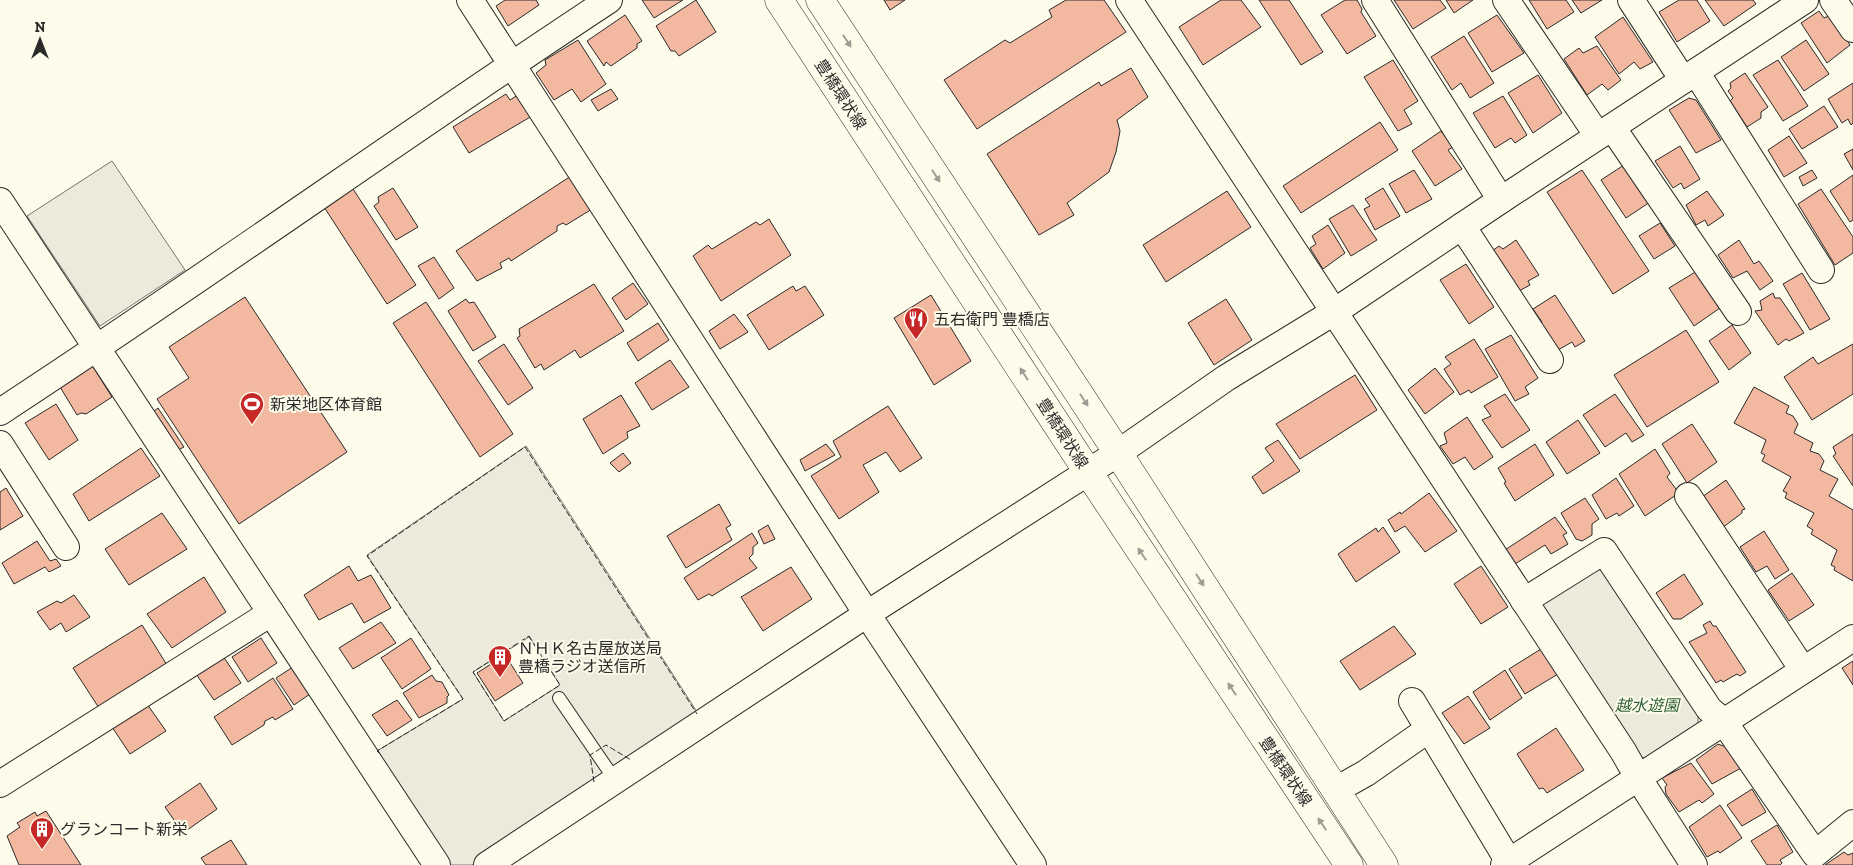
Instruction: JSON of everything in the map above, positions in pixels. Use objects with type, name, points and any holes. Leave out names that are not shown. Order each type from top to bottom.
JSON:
[{"type":"main road","name":"豊橋環状線","points":[[779,0],[1088,472],[1349,865]]},
{"type":"main road","name":"豊橋環状線","points":[[820,0],[1118,452],[1384,865]]},
{"type":"street","points":[[470,0],[867,614],[1033,865]]},
{"type":"street","points":[[0,412],[609,0]]},
{"type":"street","points":[[1129,0],[1623,751],[1638,779],[1694,865]]},
{"type":"street","points":[[1375,0],[1502,200]]},
{"type":"street","points":[[1506,0],[1738,312]]},
{"type":"street","points":[[1631,0],[1690,76],[1821,270]]},
{"type":"street","points":[[487,865],[867,614],[1088,472],[1226,378],[1334,312],[1805,0]]},
{"type":"street","points":[[1833,0],[1853,29]]},
{"type":"street","points":[[0,201],[437,865]]},
{"type":"street","points":[[1462,226],[1550,360]]},
{"type":"street","points":[[0,444],[66,547]]},
{"type":"street","points":[[1688,496],[1803,670]]},
{"type":"street","points":[[1524,601],[1604,551],[1709,709],[1724,722],[1815,854],[1853,823]]},
{"type":"street","points":[[0,784],[271,613]]},
{"type":"street","points":[[1412,701],[1506,863],[1853,638]]},
{"type":"street","points":[[1336,790],[1372,769],[1429,729]]},
{"type":"lane","points":[[558,698],[615,780]]},
{"type":"green space","points":[[112,161],[185,270],[100,326],[27,216]]},
{"type":"green space","points":[[526,446],[699,715],[472,865],[449,865],[377,751],[463,699],[367,555]],"holes":[[[529,637],[560,685],[504,721],[473,672]]]},
{"type":"green space","name":"越水遊園","points":[[1591,569],[1605,570],[1698,711],[1698,729],[1650,758],[1634,757],[1542,616],[1543,603]]},
{"type":"building","points":[[505,0],[536,0],[539,5],[508,26],[496,6]]},
{"type":"building","points":[[642,0],[683,0],[654,18]]},
{"type":"building","points":[[696,0],[716,32],[679,56],[675,51],[671,51],[656,26]]},
{"type":"building","points":[[884,0],[905,0],[890,10]]},
{"type":"building","points":[[1066,0],[1104,0],[1126,32],[977,129],[944,80],[1005,40],[1010,43],[1052,17],[1049,10]]},
{"type":"building","points":[[1221,0],[1241,0],[1261,27],[1203,65],[1179,27]]},
{"type":"building","points":[[1259,0],[1289,0],[1323,52],[1301,65]]},
{"type":"building","points":[[1345,0],[1357,0],[1362,9],[1361,12],[1376,36],[1347,54],[1321,15]]},
{"type":"building","points":[[1394,0],[1440,0],[1446,8],[1413,29]]},
{"type":"building","points":[[1446,0],[1473,0],[1454,13]]},
{"type":"building","points":[[1529,0],[1566,0],[1574,12],[1547,29]]},
{"type":"building","points":[[1572,0],[1602,0],[1581,13]]},
{"type":"building","points":[[1679,0],[1697,0],[1710,21],[1677,42],[1659,12]]},
{"type":"building","points":[[1705,0],[1753,0],[1756,4],[1724,26]]},
{"type":"building","points":[[1819,11],[1824,18],[1831,15],[1850,45],[1827,63],[1801,23]]},
{"type":"building","points":[[625,15],[642,41],[637,44],[637,48],[611,66],[606,62],[604,66],[587,41]]},
{"type":"building","points":[[1497,15],[1524,53],[1492,72],[1468,33]]},
{"type":"building","points":[[1623,17],[1653,62],[1640,69],[1634,62],[1619,74],[1595,37]]},
{"type":"building","points":[[1464,36],[1494,83],[1470,98],[1461,83],[1452,90],[1431,57]]},
{"type":"building","points":[[578,40],[606,84],[581,102],[572,89],[554,100],[536,73],[546,65],[545,60]]},
{"type":"building","points":[[1806,40],[1829,74],[1804,91],[1781,57]]},
{"type":"building","points":[[1597,46],[1621,80],[1608,90],[1602,84],[1587,95],[1564,59],[1579,48],[1583,53]]},
{"type":"building","points":[[1393,60],[1418,101],[1404,110],[1412,124],[1398,131],[1364,77]]},
{"type":"building","points":[[1778,60],[1808,106],[1783,121],[1753,75]]},
{"type":"building","points":[[1131,68],[1148,97],[1117,120],[1120,131],[1116,152],[1109,172],[1067,203],[1074,215],[1039,235],[987,154],[1099,82],[1101,86]]},
{"type":"building","points":[[1745,73],[1768,107],[1761,112],[1761,118],[1747,127],[1730,101],[1733,98],[1728,91],[1731,88],[1730,83]]},
{"type":"building","points":[[1538,75],[1562,113],[1533,133],[1508,93]]},
{"type":"building","points":[[1853,83],[1853,123],[1851,125],[1848,119],[1842,123],[1828,99]]},
{"type":"building","points":[[611,89],[618,99],[598,111],[591,100]]},
{"type":"building","points":[[506,94],[510,100],[518,95],[532,116],[469,153],[453,127]]},
{"type":"building","points":[[1503,96],[1527,135],[1515,143],[1511,138],[1495,148],[1473,113]]},
{"type":"building","points":[[1689,98],[1696,100],[1721,140],[1696,153],[1669,110]]},
{"type":"building","points":[[1824,106],[1838,127],[1802,149],[1789,129]]},
{"type":"building","points":[[1380,122],[1398,150],[1301,213],[1283,186]]},
{"type":"building","points":[[1441,131],[1453,147],[1448,150],[1462,169],[1435,186],[1412,151]]},
{"type":"building","points":[[1789,136],[1807,163],[1784,177],[1768,150]]},
{"type":"building","points":[[1680,146],[1700,179],[1684,189],[1681,183],[1673,188],[1655,161]]},
{"type":"building","points":[[1853,149],[1853,170],[1844,154]]},
{"type":"building","points":[[1624,165],[1650,202],[1626,218],[1601,180]]},
{"type":"building","points":[[1414,170],[1432,199],[1406,213],[1389,184]]},
{"type":"building","points":[[1582,170],[1649,271],[1613,294],[1547,192]]},
{"type":"building","points":[[1812,170],[1817,178],[1803,186],[1799,177]]},
{"type":"building","points":[[1853,175],[1853,220],[1850,222],[1830,191]]},
{"type":"building","points":[[571,176],[592,209],[566,225],[563,223],[557,226],[557,231],[511,261],[509,258],[500,263],[502,268],[477,281],[456,251]]},
{"type":"building","points":[[393,188],[418,227],[396,240],[374,206],[379,202],[378,197]]},
{"type":"building","points":[[1383,188],[1400,216],[1375,230],[1364,209],[1370,206],[1365,199]]},
{"type":"building","points":[[353,189],[416,285],[387,304],[324,207]]},
{"type":"building","points":[[1821,189],[1853,237],[1853,253],[1835,265],[1798,204]]},
{"type":"building","points":[[1227,191],[1251,227],[1166,282],[1143,245]]},
{"type":"building","points":[[1707,191],[1724,215],[1708,226],[1705,220],[1696,225],[1686,205]]},
{"type":"building","points":[[1353,205],[1377,240],[1351,256],[1329,219]]},
{"type":"building","points":[[769,219],[791,255],[721,301],[693,256],[708,245],[712,249],[756,222],[760,225]]},
{"type":"building","points":[[1660,223],[1675,246],[1654,259],[1639,236]]},
{"type":"building","points":[[1328,225],[1345,253],[1323,269],[1310,248],[1316,244],[1312,236]]},
{"type":"building","points":[[1516,240],[1539,275],[1528,281],[1530,285],[1519,291],[1492,251],[1499,246],[1503,249]]},
{"type":"building","points":[[1739,240],[1754,264],[1759,261],[1773,281],[1760,290],[1747,271],[1733,278],[1718,255]]},
{"type":"building","points":[[434,257],[454,288],[439,299],[418,266]]},
{"type":"building","points":[[1466,264],[1494,307],[1469,324],[1440,280]]},
{"type":"building","points":[[1697,271],[1720,308],[1694,326],[1669,288]]},
{"type":"building","points":[[1802,273],[1830,319],[1810,330],[1783,284]]},
{"type":"building","points":[[633,283],[648,304],[626,320],[612,298]]},
{"type":"building","points":[[594,284],[624,331],[580,358],[575,350],[544,370],[541,364],[535,368],[517,338],[520,336],[519,329]]},
{"type":"building","points":[[793,286],[796,291],[805,286],[824,315],[769,350],[747,315]]},
{"type":"building","points":[[1773,293],[1775,298],[1780,298],[1804,333],[1789,341],[1786,339],[1778,345],[1755,311],[1762,310],[1760,301]]},
{"type":"building","points":[[931,295],[971,361],[934,385],[894,318]]},
{"type":"building","points":[[1555,295],[1585,341],[1575,347],[1572,342],[1558,350],[1540,325],[1542,322],[1533,309]]},
{"type":"building","name":"新栄地区体育館","points":[[245,297],[347,452],[239,524],[157,399],[189,378],[169,347]]},
{"type":"building","points":[[466,299],[469,303],[474,302],[496,337],[473,351],[448,311]]},
{"type":"building","points":[[1226,299],[1252,340],[1214,365],[1188,323]]},
{"type":"building","points":[[426,302],[513,434],[480,457],[393,323]]},
{"type":"building","points":[[734,314],[748,332],[720,349],[709,331]]},
{"type":"building","points":[[658,323],[669,340],[638,361],[627,343]]},
{"type":"building","points":[[1732,325],[1751,353],[1729,370],[1709,341]]},
{"type":"building","points":[[1686,330],[1719,382],[1647,427],[1614,375]]},
{"type":"building","points":[[1511,335],[1538,378],[1525,387],[1529,394],[1515,401],[1485,349]]},
{"type":"building","points":[[1474,339],[1498,377],[1471,393],[1469,390],[1460,395],[1444,369],[1451,364],[1445,357]]},
{"type":"building","points":[[504,344],[533,388],[508,405],[478,361]]},
{"type":"building","points":[[1853,344],[1853,394],[1812,420],[1784,377],[1813,357],[1818,364]]},
{"type":"building","points":[[670,360],[689,387],[652,410],[635,383]]},
{"type":"building","points":[[90,362],[112,397],[86,414],[81,413],[77,415],[57,382]]},
{"type":"building","points":[[1435,368],[1454,392],[1425,414],[1408,390]]},
{"type":"building","points":[[1355,375],[1377,410],[1300,459],[1276,424]]},
{"type":"building","points":[[1754,387],[1789,406],[1786,413],[1793,416],[1798,424],[1794,433],[1813,443],[1810,451],[1819,454],[1824,461],[1820,470],[1838,479],[1829,496],[1853,510],[1853,581],[1834,570],[1835,567],[1831,565],[1837,550],[1811,534],[1813,530],[1807,526],[1814,513],[1785,498],[1787,493],[1783,491],[1791,477],[1762,461],[1765,455],[1761,453],[1766,440],[1734,423]]},
{"type":"building","points":[[1505,394],[1530,430],[1502,448],[1482,420],[1491,416],[1484,406]]},
{"type":"building","points":[[1615,394],[1644,435],[1632,442],[1626,433],[1605,447],[1583,415]]},
{"type":"building","points":[[621,395],[640,426],[627,432],[628,438],[603,454],[583,419]]},
{"type":"building","points":[[56,404],[78,440],[49,460],[25,423]]},
{"type":"building","points":[[888,406],[922,458],[900,472],[886,452],[863,465],[879,492],[839,519],[811,476],[841,457],[833,441]]},
{"type":"building","points":[[158,408],[184,447],[178,450],[153,412]]},
{"type":"building","points":[[1467,417],[1493,457],[1474,470],[1465,457],[1453,464],[1440,446],[1447,443],[1444,433]]},
{"type":"building","points":[[1578,420],[1600,453],[1567,474],[1546,442]]},
{"type":"building","points":[[1692,424],[1717,462],[1687,483],[1662,444]]},
{"type":"building","points":[[1853,434],[1853,486],[1833,456],[1836,454],[1833,447]]},
{"type":"building","points":[[1278,440],[1300,471],[1263,494],[1252,477],[1274,461],[1265,448]]},
{"type":"building","points":[[826,444],[835,455],[805,471],[800,460]]},
{"type":"building","points":[[1535,444],[1554,475],[1515,501],[1504,483],[1506,482],[1498,468]]},
{"type":"building","points":[[141,448],[160,476],[89,521],[73,494]]},
{"type":"building","points":[[1655,449],[1670,473],[1667,477],[1679,493],[1645,516],[1619,474]]},
{"type":"building","points":[[623,453],[631,463],[619,472],[610,463]]},
{"type":"building","points":[[1616,478],[1634,506],[1619,516],[1617,513],[1606,519],[1592,495]]},
{"type":"building","points":[[1726,480],[1745,509],[1722,528],[1702,497]]},
{"type":"building","points":[[6,488],[23,516],[0,530],[0,492]]},
{"type":"building","points":[[1429,493],[1457,531],[1425,552],[1405,526],[1395,532],[1388,520],[1400,512],[1401,514]]},
{"type":"building","points":[[1585,498],[1599,519],[1592,524],[1592,535],[1582,541],[1576,539],[1561,513]]},
{"type":"building","points":[[719,504],[731,525],[726,528],[732,540],[686,568],[667,536]]},
{"type":"building","points":[[162,513],[187,549],[129,585],[105,549]]},
{"type":"building","points":[[1555,517],[1567,533],[1563,535],[1568,544],[1551,554],[1545,545],[1515,564],[1505,550]]},
{"type":"building","points":[[768,525],[775,539],[764,544],[758,531]]},
{"type":"building","points":[[1383,527],[1400,552],[1356,582],[1338,554],[1376,528],[1378,532]]},
{"type":"building","points":[[1764,531],[1789,570],[1775,579],[1767,566],[1756,572],[1740,547]]},
{"type":"building","points":[[752,533],[758,543],[753,547],[753,554],[749,558],[757,568],[712,596],[709,594],[698,600],[684,578]]},
{"type":"building","points":[[37,541],[50,561],[56,559],[61,566],[49,572],[45,567],[14,584],[2,563]]},
{"type":"building","points":[[349,566],[358,581],[371,575],[391,608],[364,623],[352,603],[319,620],[304,595]]},
{"type":"building","points":[[1481,566],[1508,607],[1481,624],[1454,584]]},
{"type":"building","points":[[791,567],[812,599],[763,631],[741,597]]},
{"type":"building","points":[[1792,573],[1814,605],[1789,621],[1768,590]]},
{"type":"building","points":[[1684,574],[1703,604],[1681,619],[1673,619],[1656,593]]},
{"type":"building","points":[[204,577],[226,612],[172,648],[147,614]]},
{"type":"building","points":[[74,595],[90,617],[66,632],[61,623],[50,630],[37,612],[57,601],[61,603]]},
{"type":"building","points":[[1710,621],[1713,626],[1716,626],[1746,672],[1740,676],[1737,674],[1723,682],[1721,680],[1716,683],[1689,642],[1707,633],[1703,625]]},
{"type":"building","points":[[381,622],[396,643],[353,669],[339,648]]},
{"type":"building","points":[[142,625],[167,665],[99,708],[73,668]]},
{"type":"building","points":[[1394,626],[1416,654],[1360,690],[1340,661]]},
{"type":"building","points":[[261,638],[277,663],[248,682],[232,657]]},
{"type":"building","points":[[411,638],[431,669],[402,689],[381,658]]},
{"type":"building","points":[[1541,649],[1558,674],[1525,694],[1509,669]]},
{"type":"building","points":[[221,653],[241,683],[214,700],[194,671]]},
{"type":"building","name":"ＮＨＫ名古屋放送局 豊橋ラジオ送信所","points":[[505,655],[523,683],[495,701],[477,673]]},
{"type":"building","points":[[1853,661],[1853,685],[1842,668]]},
{"type":"building","points":[[293,667],[310,694],[294,705],[276,678]]},
{"type":"building","points":[[1505,670],[1522,698],[1490,720],[1473,692]]},
{"type":"building","points":[[432,675],[436,681],[442,682],[449,695],[447,703],[419,718],[403,693]]},
{"type":"building","points":[[273,678],[293,709],[275,720],[273,717],[265,721],[264,725],[232,745],[214,717]]},
{"type":"building","points":[[1468,696],[1490,728],[1464,744],[1442,713]]},
{"type":"building","points":[[397,700],[412,720],[387,736],[372,715]]},
{"type":"building","points":[[147,704],[166,731],[130,754],[112,727]]},
{"type":"building","points":[[1556,728],[1584,770],[1547,793],[1543,788],[1539,789],[1517,754]]},
{"type":"building","points":[[1718,744],[1726,747],[1741,768],[1712,784],[1696,760]]},
{"type":"building","points":[[1691,763],[1714,794],[1702,803],[1699,800],[1679,812],[1666,794],[1665,787],[1667,785],[1662,778]]},
{"type":"building","points":[[200,783],[217,809],[183,833],[165,807]]},
{"type":"building","points":[[1752,789],[1766,812],[1742,826],[1727,805]]},
{"type":"building","points":[[1720,805],[1742,838],[1720,853],[1718,851],[1707,857],[1689,827]]},
{"type":"building","name":"グランコート新栄","points":[[46,811],[81,865],[19,865],[7,836],[20,827],[17,823],[35,812],[37,816]]},
{"type":"building","points":[[1777,825],[1793,852],[1780,860],[1782,863],[1780,865],[1767,865],[1751,841]]},
{"type":"building","points":[[231,840],[247,865],[206,865],[201,858]]},
{"type":"building","points":[[1844,852],[1848,855],[1853,853],[1853,865],[1825,865]]},
{"type":"fence","points":[[379,753],[377,751],[463,699],[367,556],[525,447],[697,714]]},
{"type":"fence","points":[[529,636],[560,685],[504,721],[473,672],[529,636]]},
{"type":"fence","points":[[594,782],[590,755],[606,745],[631,760]]},
{"type":"place","name":"五右衛門 豊橋店","points":[[916,340]]},
{"type":"place","name":"新栄地区体育館","points":[[252,425]]},
{"type":"place","name":"ＮＨＫ名古屋放送局 豊橋ラジオ送信所","points":[[500,678]]},
{"type":"place","name":"グランコート新栄","points":[[42,850]]}]
